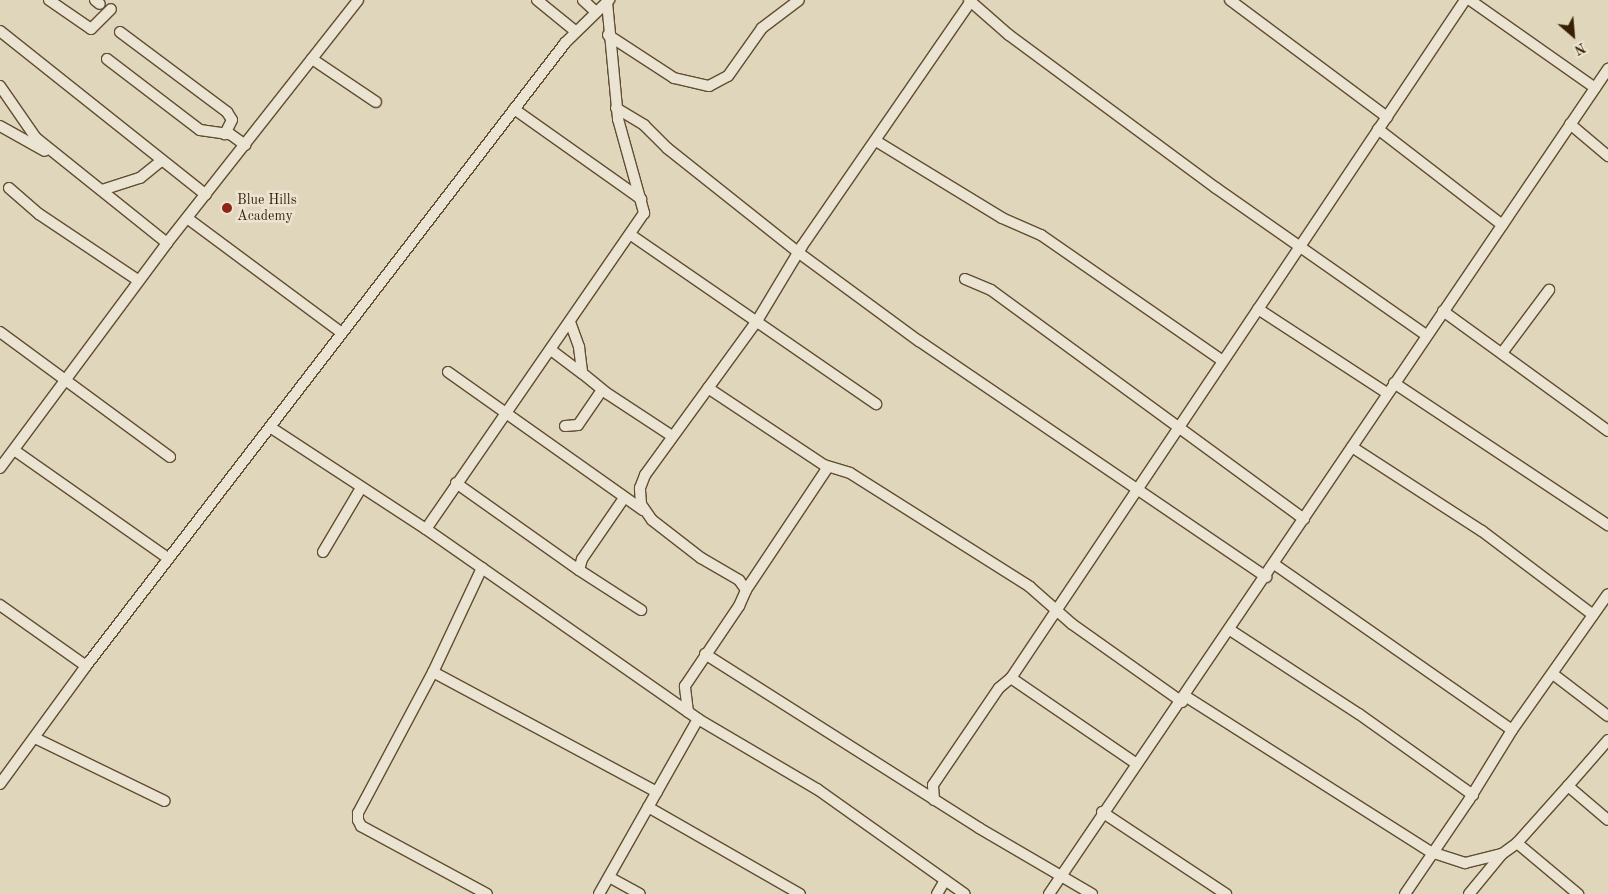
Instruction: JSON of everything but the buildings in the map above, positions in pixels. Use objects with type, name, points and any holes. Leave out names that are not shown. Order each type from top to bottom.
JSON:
[{"type":"street","points":[[49,0],[91,29],[111,9]]},
{"type":"street","points":[[0,468],[167,243],[358,0]]},
{"type":"street","points":[[537,0],[575,31]]},
{"type":"street","points":[[583,0],[596,11]]},
{"type":"street","points":[[608,35],[674,78],[709,86],[723,80],[762,28],[799,0]]},
{"type":"street","points":[[1230,0],[1387,117]]},
{"type":"street","points":[[934,800],[933,785],[999,688],[1011,678],[1055,608],[1138,488],[1465,0]]},
{"type":"street","points":[[1470,0],[1595,88]]},
{"type":"street","points":[[0,784],[86,666],[514,109],[575,31],[608,1]]},
{"type":"street","points":[[426,529],[456,483],[632,234],[644,213],[642,199],[627,158],[616,108],[608,35],[608,1]]},
{"type":"street","points":[[644,510],[640,488],[672,436],[758,321],[799,253],[970,1],[1009,35],[1299,246],[1426,335]]},
{"type":"street","points":[[0,31],[206,195]]},
{"type":"street","points":[[120,32],[227,112],[232,120],[225,134]]},
{"type":"street","points":[[107,59],[200,130],[234,136],[245,145]]},
{"type":"street","points":[[312,59],[376,102]]},
{"type":"street","points":[[1049,894],[1135,763],[1183,699],[1426,335],[1608,69]]},
{"type":"street","points":[[0,86],[36,138],[167,243]]},
{"type":"street","points":[[616,108],[644,125],[666,148],[799,253],[919,341],[1266,576]]},
{"type":"street","points":[[514,109],[642,199]]},
{"type":"street","points":[[1570,124],[1608,156]]},
{"type":"street","points":[[0,126],[60,158]]},
{"type":"street","points":[[1378,129],[1502,225]]},
{"type":"street","points":[[876,141],[1002,218],[1041,235],[1223,361]]},
{"type":"street","points":[[102,190],[140,178],[162,160]]},
{"type":"street","points":[[9,188],[39,214],[139,281]]},
{"type":"street","points":[[187,218],[342,333]]},
{"type":"street","points":[[632,234],[876,404]]},
{"type":"street","points":[[965,279],[991,290],[1304,519]]},
{"type":"street","points":[[1502,353],[1549,290]]},
{"type":"street","points":[[1258,309],[1387,393]]},
{"type":"street","points":[[1443,311],[1608,431]]},
{"type":"street","points":[[570,322],[579,347],[582,373]]},
{"type":"street","points":[[0,332],[170,457]]},
{"type":"street","points":[[551,350],[602,390],[672,436]]},
{"type":"street","points":[[448,372],[508,412],[624,498],[644,510],[701,558],[739,580],[746,590]]},
{"type":"street","points":[[1394,383],[1608,525]]},
{"type":"street","points":[[708,388],[828,467],[850,472],[1030,586],[1072,624],[1183,699],[1431,852],[1465,863],[1502,854]]},
{"type":"street","points":[[565,426],[578,425],[602,390]]},
{"type":"street","points":[[270,427],[426,529],[698,719],[817,789],[965,894]]},
{"type":"street","points":[[1352,446],[1482,531],[1593,615]]},
{"type":"street","points":[[14,450],[169,559]]},
{"type":"street","points":[[688,712],[685,686],[828,467]]},
{"type":"street","points":[[456,483],[579,570],[641,610]]},
{"type":"street","points":[[323,552],[361,488]]},
{"type":"street","points":[[579,570],[582,559],[624,498]]},
{"type":"street","points":[[1274,564],[1512,730]]},
{"type":"street","points":[[482,568],[433,672],[358,813],[358,820],[362,826],[487,894]]},
{"type":"street","points":[[1405,894],[1431,852],[1473,795],[1512,730],[1608,594]]},
{"type":"street","points":[[0,605],[86,666]]},
{"type":"street","points":[[1230,630],[1359,714],[1473,795]]},
{"type":"street","points":[[705,654],[934,800],[1062,874],[1092,894]]},
{"type":"street","points":[[433,672],[657,792]]},
{"type":"street","points":[[1553,674],[1608,716]]},
{"type":"street","points":[[1011,678],[1135,763]]},
{"type":"street","points":[[599,894],[698,719]]},
{"type":"street","points":[[34,738],[165,801]]},
{"type":"street","points":[[1469,894],[1502,854],[1517,843],[1608,740]]},
{"type":"street","points":[[1568,786],[1608,820]]},
{"type":"street","points":[[648,808],[800,894]]},
{"type":"street","points":[[1102,812],[1226,894]]},
{"type":"street","points":[[1517,843],[1578,894]]},
{"type":"street","points":[[609,877],[640,894]]},
{"type":"street","points":[[937,894],[945,880]]},
{"type":"place","name":"Blue Hills Academy","points":[[227,208]]}]
